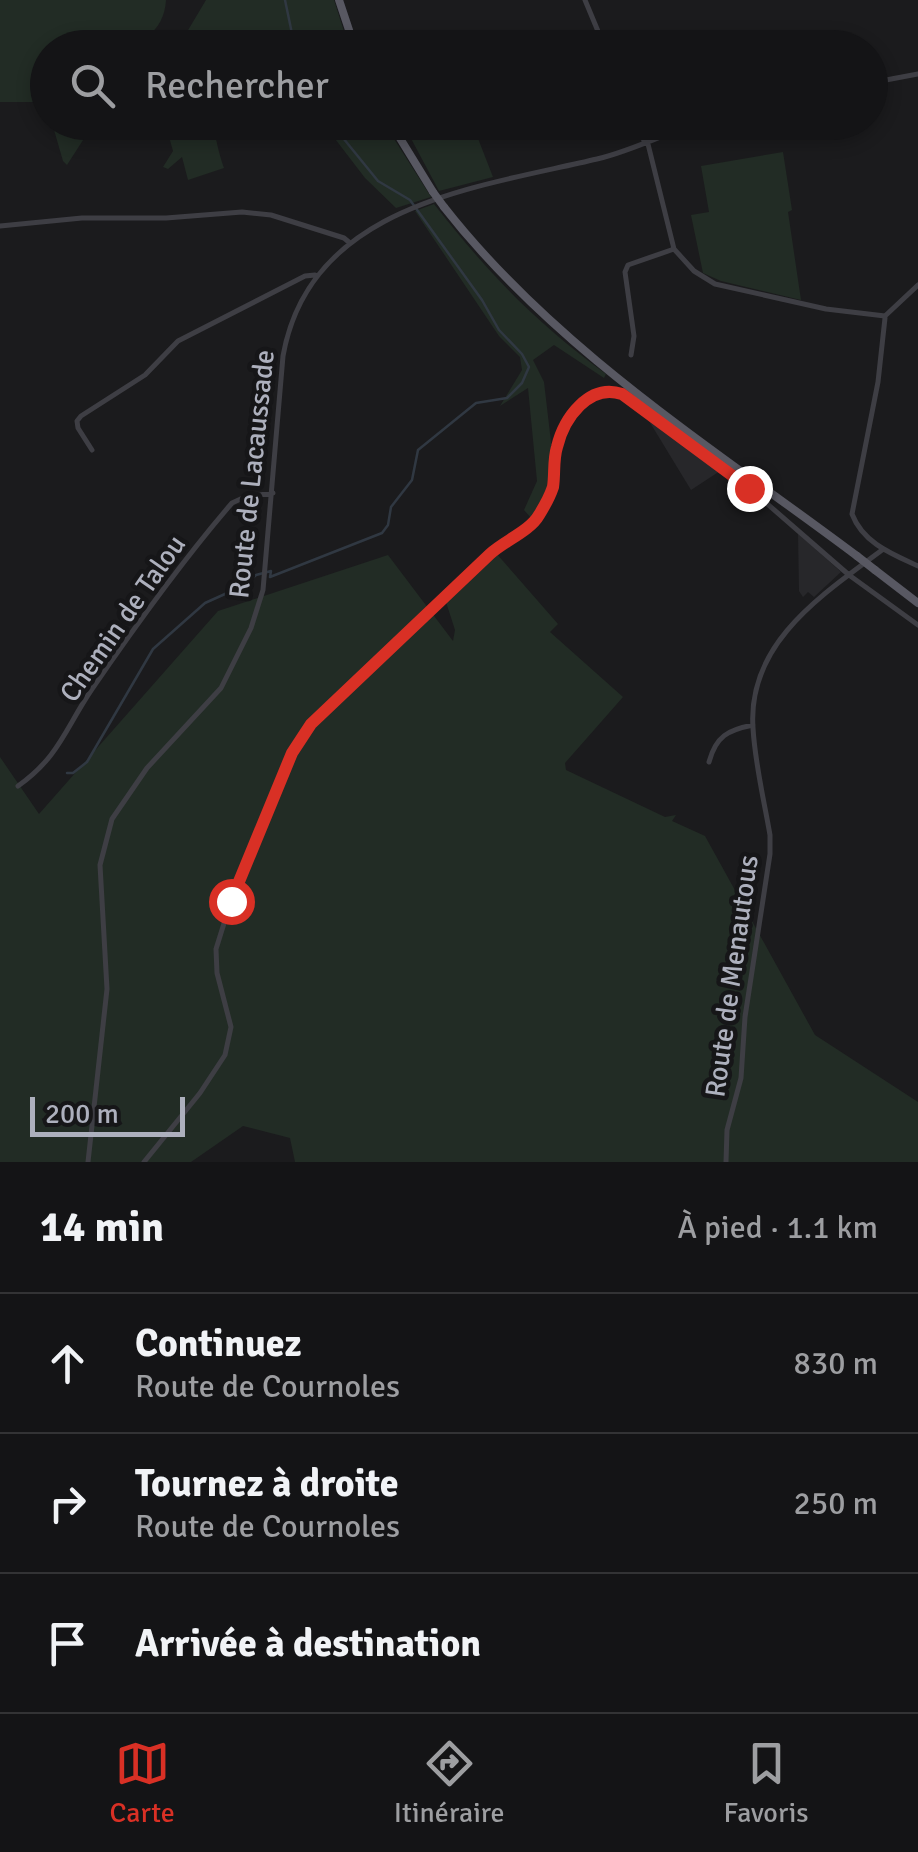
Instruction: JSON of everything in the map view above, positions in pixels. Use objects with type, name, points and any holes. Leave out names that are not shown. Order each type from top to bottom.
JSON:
[{"type":"main road","points":[[339,0],[349,30]]},
{"type":"main road","points":[[401,140],[444,208],[509,284],[555,328],[918,602]]},
{"type":"street","points":[[585,0],[598,30]]},
{"type":"street","points":[[888,80],[918,74]]},
{"type":"street","points":[[646,140],[674,249],[694,271],[715,284],[826,310],[886,316]]},
{"type":"street","name":"Route de Lacaussade","points":[[88,1162],[108,990],[100,866],[112,820],[147,768],[220,688],[251,628],[264,590],[288,330],[300,299],[315,275],[350,244],[426,200],[602,158],[646,140]]},
{"type":"street","points":[[0,226],[82,218],[166,218],[242,212],[271,216],[344,238],[350,244]]},
{"type":"street","points":[[630,355],[634,336],[625,272],[628,266],[674,249]]},
{"type":"street","points":[[92,450],[78,428],[80,416],[145,374],[178,340],[315,275]]},
{"type":"street","points":[[918,285],[886,316],[878,382],[852,502],[856,525],[882,550],[918,566]]},
{"type":"street","points":[[144,1162],[200,1093],[224,1056],[231,1027],[216,973],[216,949],[231,901],[300,739],[333,702],[490,554],[534,524],[552,489],[556,449],[563,430],[589,398],[611,391],[622,394],[749,488],[849,574],[918,625]]},
{"type":"street","name":"Chemin de Talou","points":[[18,786],[55,754],[89,694],[232,503],[273,492]]},
{"type":"street","name":"Route de Menautous","points":[[726,1162],[727,1130],[741,1078],[770,854],[752,725],[760,674],[772,649],[816,599],[882,550]]},
{"type":"street","points":[[709,762],[722,736],[752,725]]},
{"type":"shaded area","points":[[0,0],[166,0],[154,30],[30,30],[30,102],[0,102]]},
{"type":"shaded area","points":[[206,0],[334,0],[344,30],[188,30]]},
{"type":"shaded area","points":[[57,140],[83,140],[67,165]]},
{"type":"shaded area","points":[[170,140],[217,140],[224,168],[188,180],[182,157],[168,169],[163,167],[173,151]]},
{"type":"shaded area","points":[[336,140],[395,140],[431,197],[396,208],[365,178]]},
{"type":"shaded area","points":[[412,140],[479,140],[493,177],[439,191]]},
{"type":"shaded area","points":[[783,152],[801,300],[703,273],[691,215],[709,212],[701,166]]},
{"type":"shaded area","points":[[434,204],[514,295],[606,374],[604,378],[554,345],[533,360],[544,382],[553,459],[549,490],[532,519],[524,510],[537,481],[528,388],[500,406],[522,370],[520,357],[499,336],[415,211]]},
{"type":"shaded area","points":[[646,416],[720,471],[691,490]]},
{"type":"shaded area","points":[[798,533],[841,572],[814,597],[808,592],[803,597],[799,591]]},
{"type":"shaded area","points":[[496,553],[558,624],[550,632],[623,697],[565,763],[566,770],[665,817],[676,815],[672,821],[705,836],[815,1035],[918,1102],[918,1162],[295,1162],[290,1138],[243,1126],[191,1162],[0,1162],[0,757],[39,814],[218,611],[388,555],[453,641],[455,630],[446,602]]},
{"type":"waterway","points":[[285,0],[291,30]]},
{"type":"waterway","points":[[67,773],[87,762],[153,649],[205,603],[245,585],[256,575],[271,571],[270,577],[382,533],[388,525],[391,507],[412,480],[418,450],[476,403],[507,398],[522,383],[529,367],[522,354],[499,330],[410,200],[378,181],[345,140]]},
{"type":"route","points":[[231,901],[300,739],[333,702],[490,554],[534,524],[552,489],[556,449],[563,430],[589,398],[600,392],[622,394],[749,488]]}]
